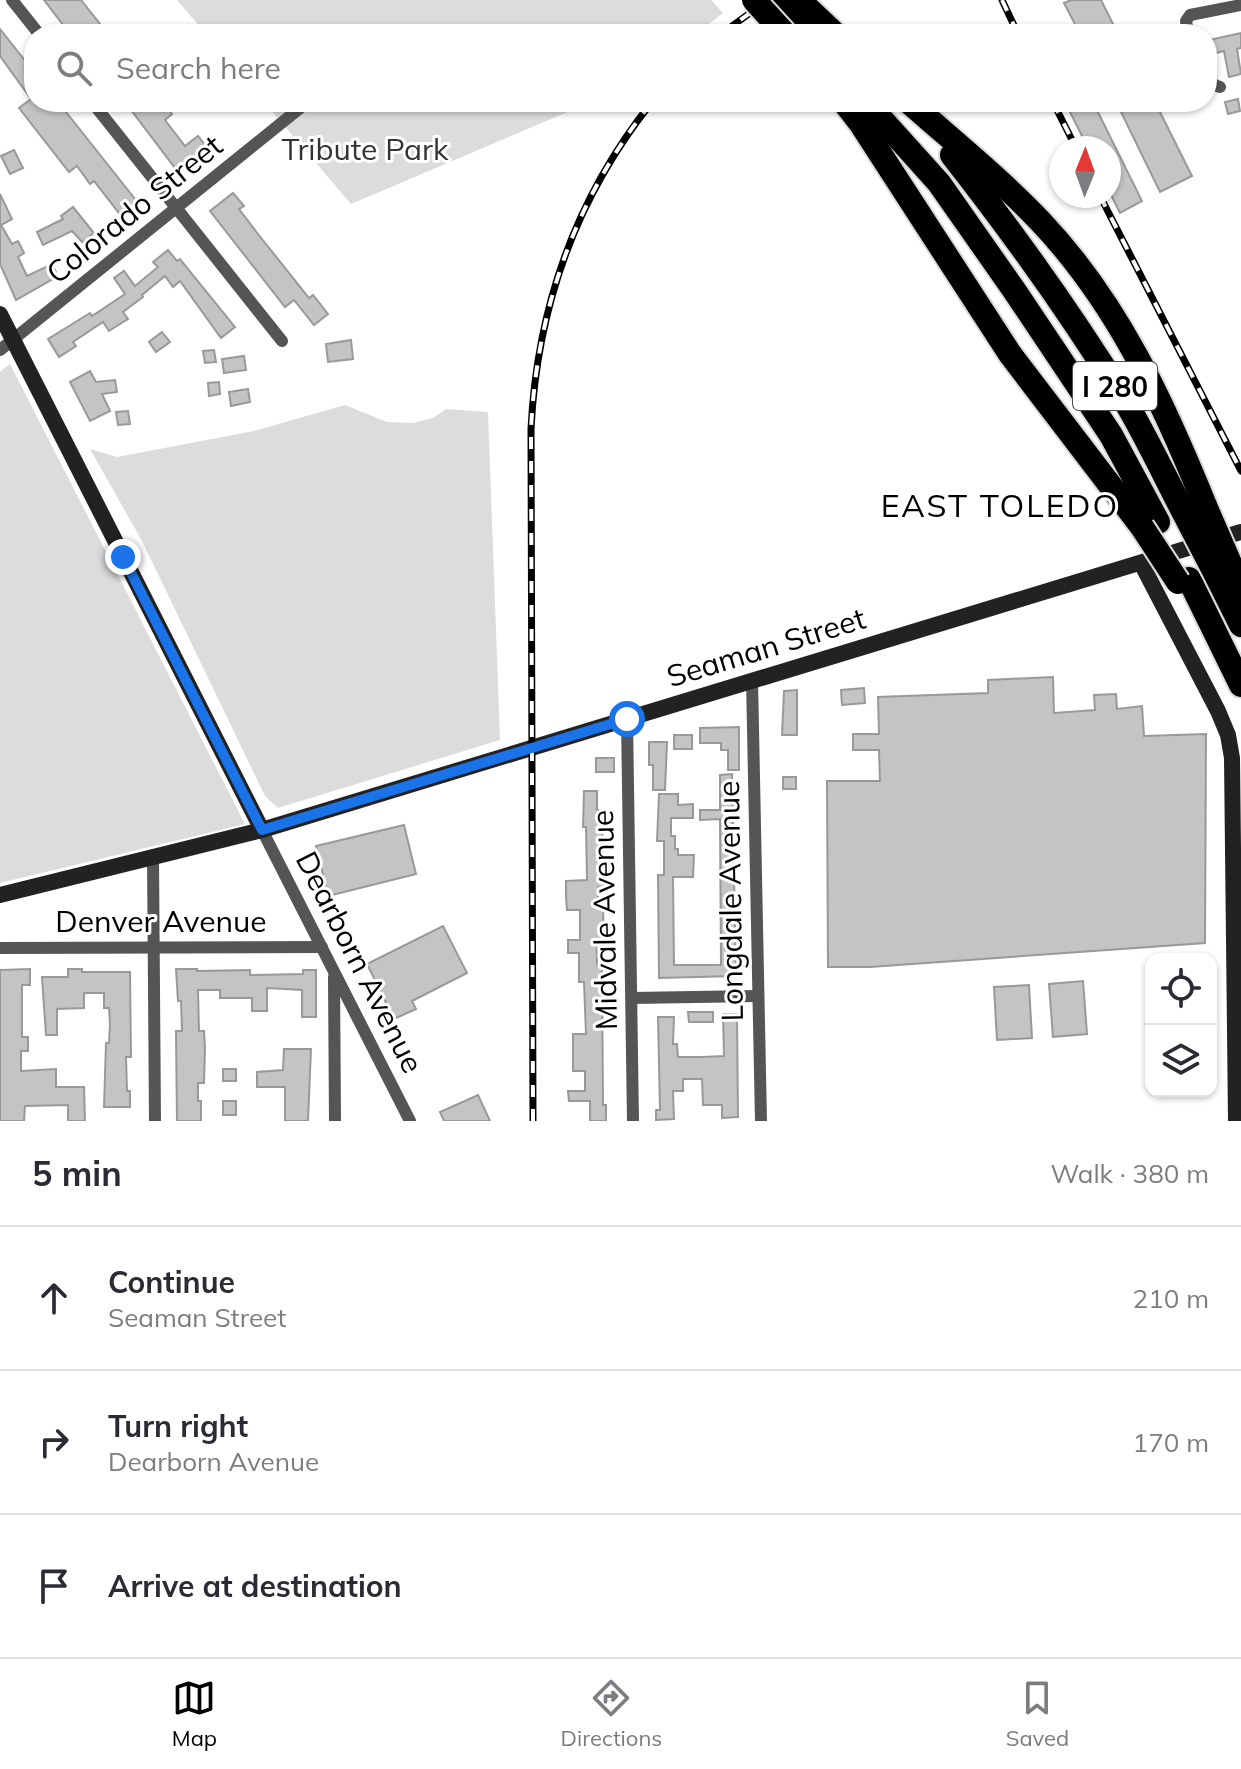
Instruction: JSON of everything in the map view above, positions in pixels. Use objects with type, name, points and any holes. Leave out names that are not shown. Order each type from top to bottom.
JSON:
[{"type":"highway","points":[[754,0],[776,24]]},
{"type":"highway","points":[[770,0],[805,12],[822,24]]},
{"type":"highway","points":[[852,112],[1010,354],[1150,524]]},
{"type":"highway","name":"I 280","points":[[875,112],[939,183],[1111,435],[1150,524],[1187,583],[1241,685]]},
{"type":"highway","name":"I 280","points":[[911,112],[952,154],[1034,262],[1126,403],[1196,512],[1229,575],[1241,625]]},
{"type":"highway","points":[[920,112],[1024,205],[1056,238],[1090,282],[1147,372],[1196,512]]},
{"type":"street","points":[[12,0],[31,24]]},
{"type":"street","points":[[1186,24],[1190,15],[1241,5]]},
{"type":"street","points":[[100,112],[282,341]]},
{"type":"street","name":"Colorado Street","points":[[6,345],[295,112]]},
{"type":"street","name":"Dearborn Avenue","points":[[0,314],[6,345],[262,830],[410,1121]]},
{"type":"street","name":"Seaman Street","points":[[0,895],[262,830],[1241,532]]},
{"type":"street","points":[[1141,563],[1218,711],[1228,735],[1232,758],[1236,1121]]},
{"type":"street","name":"Longdale Avenue","points":[[752,679],[761,1121]]},
{"type":"street","name":"Midvale Avenue","points":[[627,719],[633,1121]]},
{"type":"street","points":[[153,857],[155,1121]]},
{"type":"street","name":"Denver Avenue","points":[[0,948],[322,947]]},
{"type":"street","points":[[334,974],[335,1121]]},
{"type":"street","points":[[632,998],[758,996]]},
{"type":"green space","points":[[177,0],[711,0],[723,13],[709,24],[197,24]]},
{"type":"green space","name":"Tribute Park","points":[[273,112],[567,112],[351,204]]},
{"type":"green space","points":[[10,364],[245,824],[0,883],[0,372]]},
{"type":"green space","points":[[345,405],[387,422],[413,423],[433,418],[446,409],[488,412],[500,740],[278,808],[265,796],[142,541],[90,449],[117,457],[254,431]]},
{"type":"building","points":[[44,0],[81,0],[100,24],[62,24]]},
{"type":"building","points":[[1071,0],[1101,0],[1113,24],[1075,24],[1064,3]]},
{"type":"building","points":[[0,29],[24,59],[24,89],[0,56]]},
{"type":"building","points":[[1241,33],[1241,48],[1237,49],[1241,74],[1229,77],[1224,51],[1217,53],[1217,38]]},
{"type":"building","points":[[1238,99],[1240,111],[1228,114],[1225,102]]},
{"type":"building","points":[[24,104],[24,112],[66,112],[139,204],[122,217],[94,181],[90,184],[77,166],[69,172],[19,108]]},
{"type":"building","points":[[133,112],[170,112],[165,120],[185,146],[198,136],[208,149],[178,172]]},
{"type":"building","points":[[1070,112],[1098,112],[1110,136],[1082,136]]},
{"type":"building","points":[[1121,112],[1160,112],[1192,176],[1160,192]]},
{"type":"building","points":[[14,150],[23,168],[10,174],[1,156]]},
{"type":"building","points":[[1121,159],[1142,201],[1120,213],[1118,208],[1121,208]]},
{"type":"building","points":[[233,193],[244,206],[239,209],[258,234],[309,298],[313,295],[328,314],[314,325],[294,300],[285,307],[210,211]]},
{"type":"building","points":[[0,194],[12,219],[1,225],[12,244],[18,241],[24,253],[18,257],[27,276],[52,264],[58,276],[16,300],[0,264]]},
{"type":"building","points":[[73,207],[94,233],[82,242],[72,231],[43,245],[37,232],[63,219],[61,216]]},
{"type":"building","points":[[168,250],[177,261],[180,259],[235,327],[221,338],[180,281],[173,287],[165,276],[123,312],[128,319],[109,331],[103,322],[73,342],[76,346],[59,357],[48,339],[125,294],[114,278],[124,271],[135,286],[158,267],[153,262]]},
{"type":"building","points":[[162,332],[170,342],[156,352],[149,342]]},
{"type":"building","points":[[351,340],[353,359],[328,362],[326,344]]},
{"type":"building","points":[[214,350],[216,362],[205,363],[203,351]]},
{"type":"building","points":[[244,356],[246,370],[224,373],[222,359]]},
{"type":"building","points":[[90,371],[96,382],[115,380],[117,392],[102,394],[110,411],[90,421],[70,382]]},
{"type":"building","points":[[219,382],[220,394],[209,396],[208,383]]},
{"type":"building","points":[[248,389],[250,402],[231,406],[229,392]]},
{"type":"building","points":[[128,411],[130,424],[118,425],[116,412]]},
{"type":"building","points":[[1053,677],[1054,713],[1095,710],[1094,695],[1116,694],[1117,709],[1142,706],[1144,736],[1206,734],[1205,943],[870,967],[828,967],[827,781],[880,781],[879,750],[853,750],[853,734],[879,734],[878,697],[988,693],[988,680]]},
{"type":"building","points":[[864,688],[865,703],[842,705],[841,690]]},
{"type":"building","points":[[797,690],[797,735],[782,735],[784,691]]},
{"type":"building","points":[[739,727],[739,770],[728,770],[728,750],[721,750],[721,743],[700,743],[700,728]]},
{"type":"building","points":[[674,735],[692,735],[692,749],[674,749]]},
{"type":"building","points":[[649,742],[667,742],[665,790],[653,790]]},
{"type":"building","points":[[596,758],[614,758],[614,772],[596,772]]},
{"type":"building","points":[[732,774],[736,976],[659,978],[658,875],[664,875],[664,841],[657,841],[659,794],[678,794],[678,805],[693,804],[693,818],[671,818],[671,836],[675,836],[678,855],[694,855],[693,877],[673,877],[674,965],[721,965],[720,819],[700,820],[700,810],[720,810],[720,775]]},
{"type":"building","points":[[783,777],[796,777],[796,789],[783,789]]},
{"type":"building","points":[[584,791],[597,791],[597,810],[602,810],[603,887],[598,887],[598,906],[603,906],[604,944],[597,944],[597,965],[602,964],[603,1105],[606,1105],[606,1121],[590,1121],[590,1101],[569,1101],[568,1091],[585,1091],[585,1071],[573,1071],[573,1034],[586,1034],[584,982],[579,982],[579,953],[568,953],[568,940],[580,940],[580,910],[567,910],[566,897],[566,881],[587,880]]},
{"type":"building","points":[[404,825],[416,874],[328,896],[316,846]]},
{"type":"building","points":[[443,926],[467,973],[412,1001],[416,1009],[394,1019],[367,964]]},
{"type":"building","points":[[30,969],[30,985],[22,985],[22,1037],[28,1037],[28,1051],[21,1051],[21,1071],[56,1069],[56,1087],[84,1087],[85,1121],[68,1121],[68,1105],[25,1106],[24,1121],[0,1121],[0,970]]},
{"type":"building","points":[[68,969],[130,972],[131,1057],[126,1057],[130,1107],[104,1107],[106,1043],[109,1043],[110,1024],[109,1008],[104,1008],[104,993],[84,993],[84,1008],[57,1009],[57,1035],[46,1035],[42,977],[68,977]]},
{"type":"building","points":[[176,969],[250,970],[250,975],[303,974],[303,970],[316,970],[316,1017],[302,1017],[302,990],[267,988],[267,1011],[252,1011],[252,998],[220,998],[220,990],[198,990],[199,1031],[204,1031],[205,1048],[204,1083],[198,1083],[201,1121],[177,1121],[176,1031],[182,1031]]},
{"type":"building","points":[[1083,981],[1087,1034],[1053,1037],[1049,984]]},
{"type":"building","points":[[1029,985],[1032,1038],[997,1040],[994,987]]},
{"type":"building","points":[[688,1012],[713,1012],[713,1022],[689,1022]]},
{"type":"building","points":[[723,1014],[737,1014],[738,1117],[722,1118],[722,1105],[703,1105],[702,1079],[683,1079],[683,1091],[673,1091],[674,1119],[656,1120],[656,1110],[660,1110],[658,1017],[674,1017],[673,1044],[677,1044],[678,1057],[724,1056]]},
{"type":"building","points":[[284,1049],[311,1049],[308,1121],[285,1121],[285,1087],[257,1087],[257,1072],[283,1070]]},
{"type":"building","points":[[223,1069],[236,1069],[236,1081],[223,1081]]},
{"type":"building","points":[[478,1095],[490,1121],[444,1121],[440,1112]]},
{"type":"building","points":[[223,1101],[236,1101],[236,1115],[223,1115]]},
{"type":"railway","points":[[735,24],[768,0]]},
{"type":"railway","points":[[1002,0],[1013,24]]},
{"type":"railway","points":[[533,1121],[531,429],[535,384],[542,340],[565,255],[602,176],[644,112]]},
{"type":"railway","points":[[1058,112],[1070,136]]},
{"type":"railway","points":[[1106,208],[1241,471]]},
{"type":"district","name":"EAST TOLEDO","points":[[1000,505]]},
{"type":"route","points":[[123,557],[262,830],[627,719]]}]
